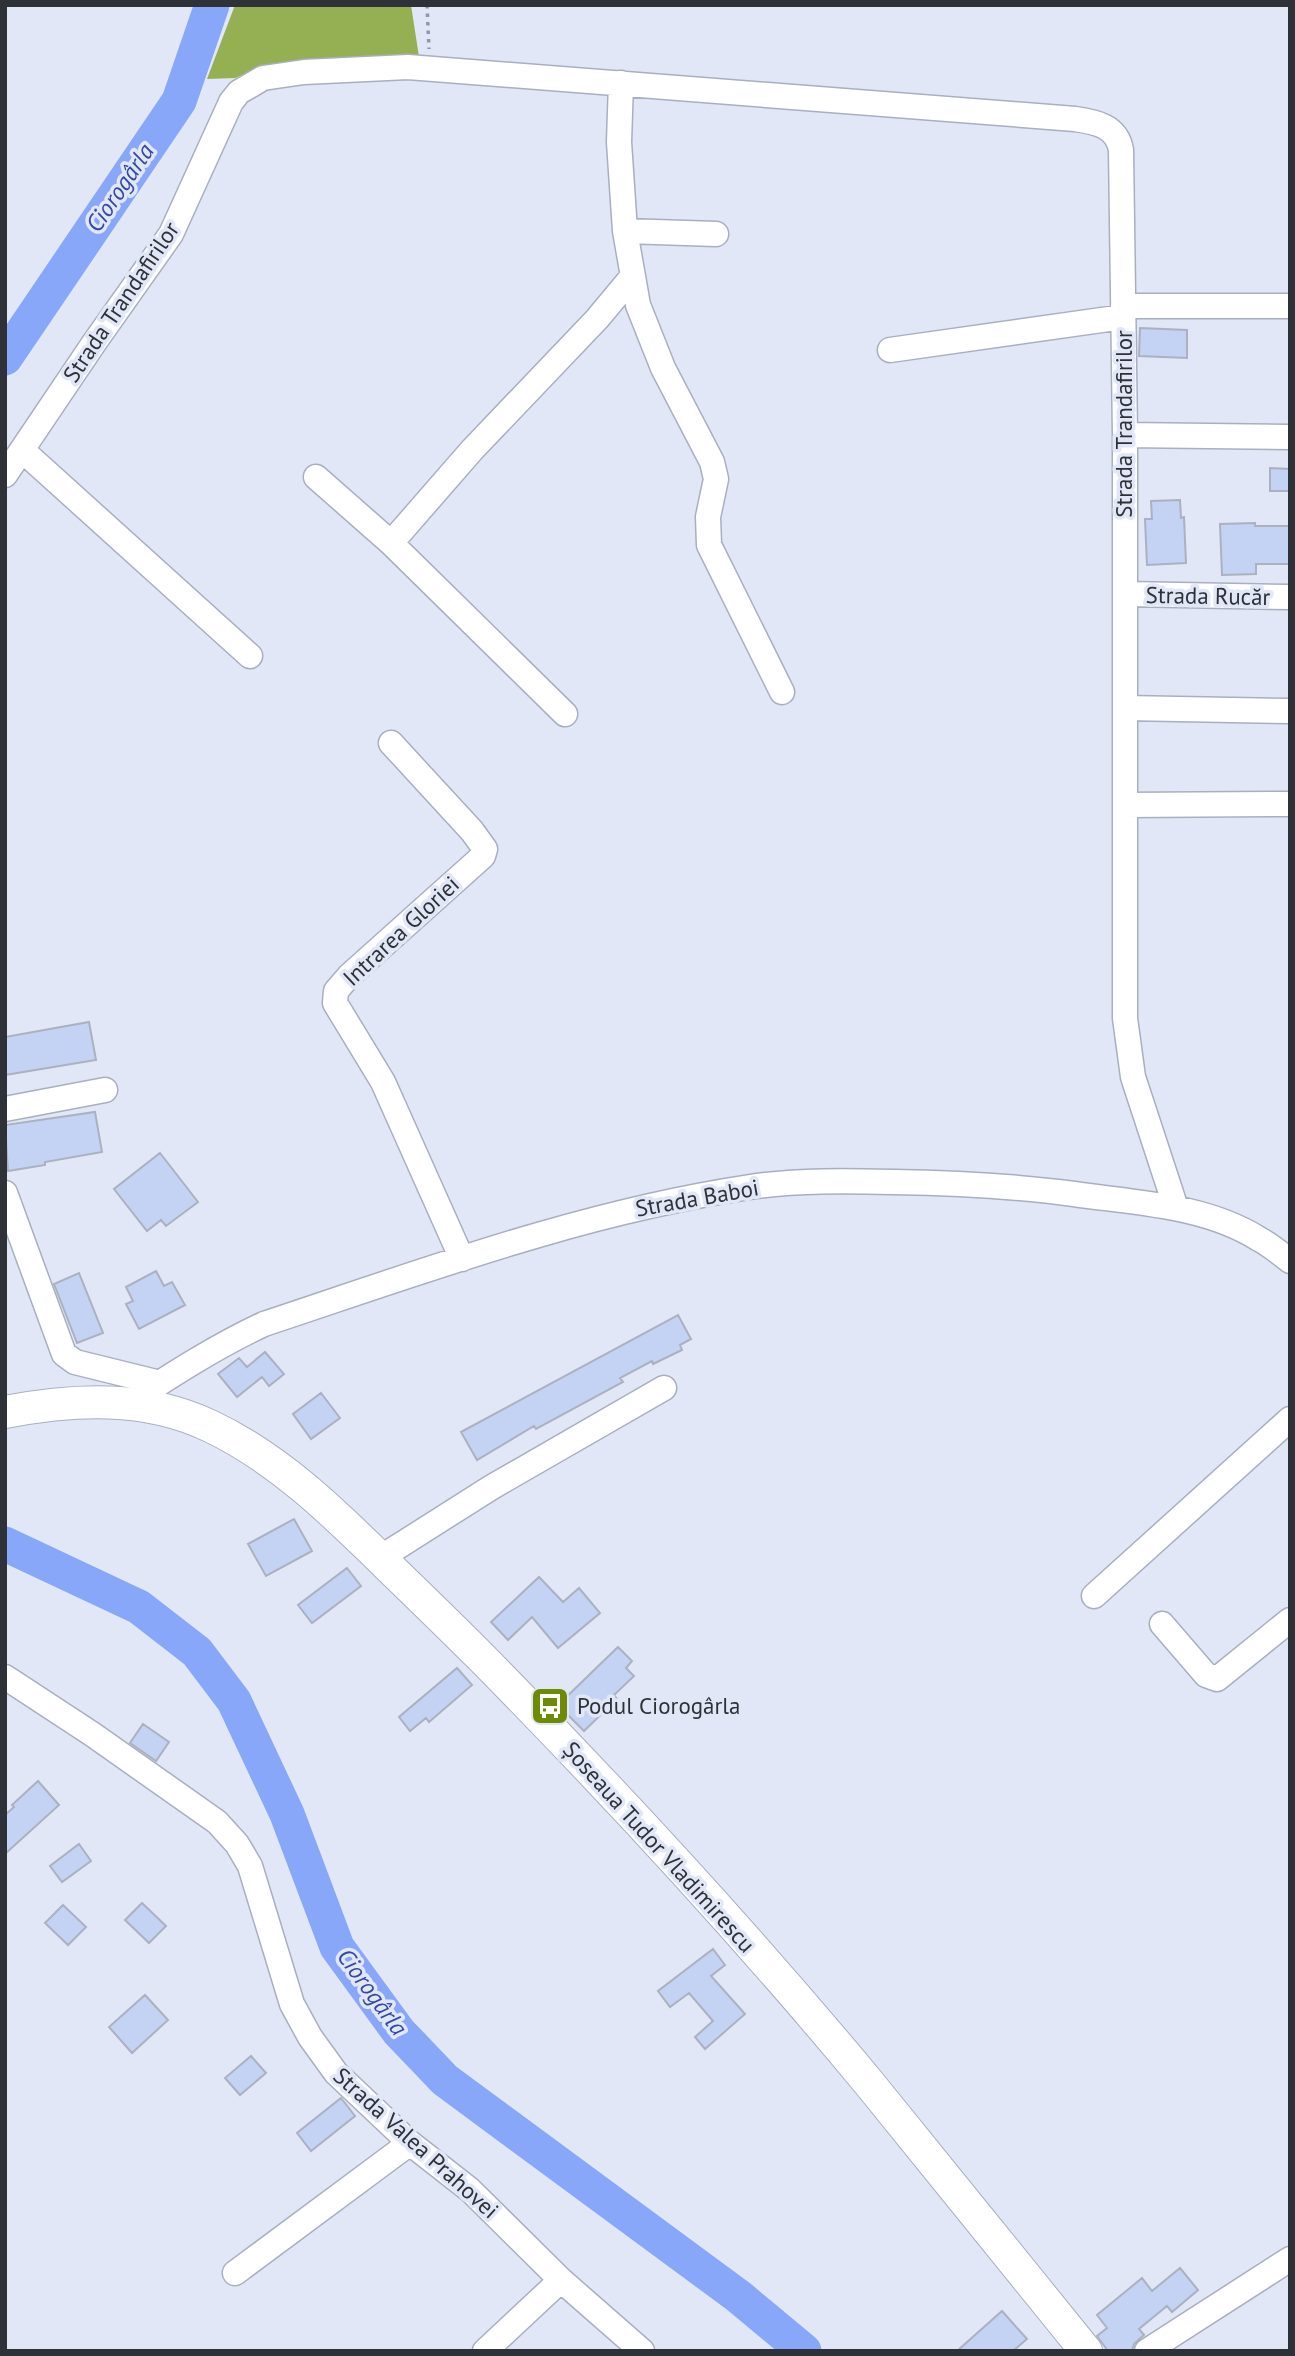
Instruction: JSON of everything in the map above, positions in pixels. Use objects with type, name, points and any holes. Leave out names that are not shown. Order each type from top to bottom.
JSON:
[{"type":"main road","name":"Șoseaua Tudor Vladimirescu","points":[[5,1412],[68,1402],[129,1403],[163,1409],[207,1424],[240,1441],[302,1487],[380,1558],[536,1713],[716,1908],[868,2082],[1086,2351]]},
{"type":"street","name":"Strada Trandafirilor","points":[[5,475],[171,234],[231,102],[239,92],[263,78],[304,72],[429,68],[1096,122],[1116,135],[1121,150],[1125,435],[1125,1018],[1133,1077],[1176,1208]]},
{"type":"street","points":[[621,83],[619,142],[625,231],[638,304],[663,368],[712,462],[716,479],[708,517],[709,545],[782,692]]},
{"type":"street","points":[[625,231],[716,234]]},
{"type":"street","points":[[391,543],[472,450],[597,319],[632,276]]},
{"type":"street","points":[[890,350],[1123,312],[1290,306]]},
{"type":"street","points":[[1125,435],[1290,437]]},
{"type":"street","points":[[22,450],[250,656]]},
{"type":"street","points":[[316,477],[391,543],[565,714]]},
{"type":"street","name":"Strada Rucăr","points":[[1125,594],[1290,597]]},
{"type":"street","points":[[1125,708],[1290,711]]},
{"type":"street","name":"Intrarea Gloriei","points":[[391,743],[472,831],[485,849],[483,856],[349,976],[337,991],[335,1003],[383,1082],[462,1259]]},
{"type":"street","points":[[1125,805],[1290,804]]},
{"type":"street","points":[[5,1110],[105,1090]]},
{"type":"street","name":"Strada Baboi","points":[[129,1403],[230,1340],[264,1324],[555,1229],[648,1205],[753,1186],[835,1180],[941,1183],[1052,1191],[1176,1208],[1218,1220],[1258,1238],[1290,1261]]},
{"type":"street","points":[[5,1193],[64,1354],[75,1362],[160,1383]]},
{"type":"street","points":[[380,1558],[492,1487],[664,1388]]},
{"type":"street","points":[[1094,1595],[1290,1419]]},
{"type":"street","points":[[1161,1624],[1206,1675],[1217,1679],[1290,1620]]},
{"type":"street","name":"Strada Valea Prahovei","points":[[5,1677],[217,1822],[237,1844],[250,1866],[292,2004],[310,2037],[343,2081],[410,2143],[470,2190],[561,2280],[642,2351]]},
{"type":"street","points":[[235,2273],[410,2143]]},
{"type":"street","points":[[1147,2351],[1290,2259]]},
{"type":"street","points":[[485,2351],[561,2280]]},
{"type":"path","points":[[427,5],[429,68]]},
{"type":"green space","points":[[235,5],[411,5],[419,57],[256,69],[235,78],[207,79]]},
{"type":"building","points":[[1140,328],[1187,330],[1187,358],[1139,356]]},
{"type":"building","points":[[1270,468],[1290,469],[1290,491],[1270,491]]},
{"type":"building","points":[[1180,500],[1181,518],[1184,517],[1186,563],[1147,565],[1145,519],[1152,519],[1151,501]]},
{"type":"building","points":[[1255,523],[1255,526],[1290,526],[1290,564],[1256,564],[1256,574],[1222,575],[1220,524]]},
{"type":"building","points":[[89,1022],[96,1060],[5,1075],[5,1037]]},
{"type":"building","points":[[95,1112],[102,1152],[8,1171],[5,1125]]},
{"type":"building","points":[[160,1153],[198,1202],[166,1226],[161,1220],[147,1231],[114,1189]]},
{"type":"building","points":[[156,1271],[164,1286],[172,1282],[185,1305],[139,1329],[126,1304],[133,1301],[126,1287]]},
{"type":"building","points":[[79,1273],[103,1333],[77,1343],[54,1284]]},
{"type":"building","points":[[678,1315],[691,1339],[680,1345],[682,1350],[653,1364],[652,1361],[620,1378],[623,1382],[536,1429],[534,1426],[477,1460],[461,1432]]},
{"type":"building","points":[[265,1352],[284,1374],[269,1386],[262,1377],[237,1397],[218,1374],[239,1358],[247,1367]]},
{"type":"building","points":[[321,1393],[340,1418],[311,1439],[293,1414]]},
{"type":"building","points":[[294,1519],[312,1551],[266,1576],[248,1544]]},
{"type":"building","points":[[347,1568],[361,1586],[312,1623],[298,1605]]},
{"type":"building","points":[[539,1577],[563,1602],[579,1588],[600,1613],[558,1648],[532,1617],[508,1640],[491,1622]]},
{"type":"building","points":[[618,1647],[632,1661],[626,1668],[634,1676],[614,1695],[617,1699],[584,1731],[558,1705]]},
{"type":"building","points":[[457,1668],[472,1685],[429,1722],[426,1718],[410,1731],[399,1717]]},
{"type":"building","points":[[143,1724],[169,1742],[156,1761],[130,1743]]},
{"type":"building","points":[[38,1781],[59,1805],[5,1854],[5,1815]]},
{"type":"building","points":[[79,1844],[91,1861],[62,1882],[50,1866]]},
{"type":"building","points":[[142,1903],[166,1926],[149,1943],[125,1920]]},
{"type":"building","points":[[63,1905],[86,1927],[68,1945],[45,1923]]},
{"type":"building","points":[[713,1949],[725,1965],[711,1976],[745,2014],[705,2049],[695,2037],[713,2021],[689,1993],[670,2007],[658,1991]]},
{"type":"building","points":[[145,1995],[168,2020],[132,2053],[109,2027]]},
{"type":"building","points":[[251,2056],[266,2073],[240,2095],[225,2078]]},
{"type":"building","points":[[341,2098],[355,2116],[311,2151],[297,2133]]},
{"type":"building","points":[[1180,2268],[1198,2290],[1172,2312],[1167,2306],[1139,2329],[1144,2335],[1134,2344],[1132,2351],[1108,2351],[1097,2336],[1107,2328],[1097,2315],[1142,2278],[1152,2291]]},
{"type":"building","points":[[1002,2311],[1027,2339],[1013,2351],[957,2351]]},
{"type":"waterway","name":"Ciorogârla","points":[[5,358],[179,101],[212,5]]},
{"type":"waterway","name":"Ciorogârla","points":[[5,1544],[139,1607],[197,1652],[234,1701],[287,1814],[337,1947],[399,2032],[445,2080],[738,2296],[804,2351]]},
{"type":"place","name":"Podul Ciorogârla","points":[[550,1706]]}]
